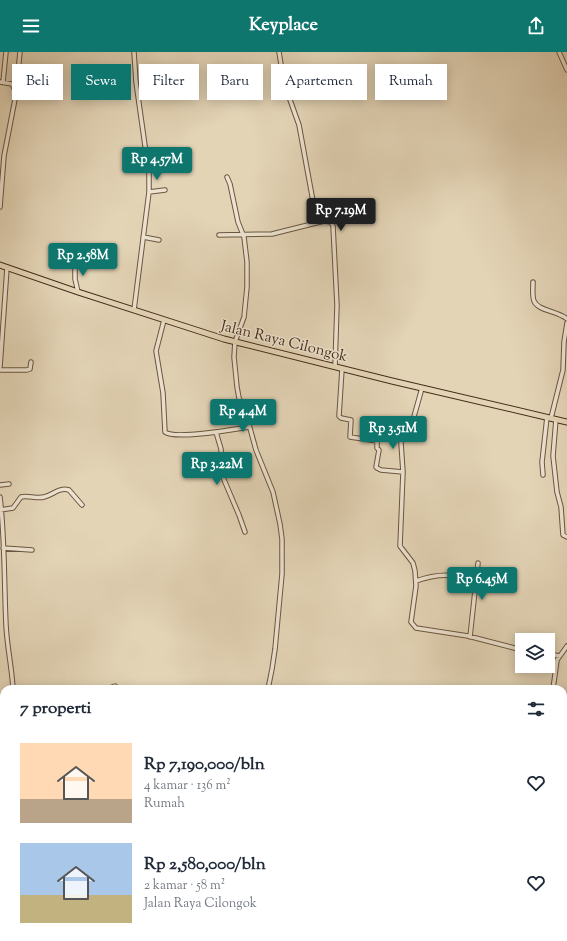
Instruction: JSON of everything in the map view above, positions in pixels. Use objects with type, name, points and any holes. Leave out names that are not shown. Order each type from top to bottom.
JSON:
[{"type":"highway","name":"Jalan Raya Cilongok","points":[[0,265],[78,292],[235,342],[567,422]]},
{"type":"street","points":[[6,52],[2,82],[12,84]]},
{"type":"street","points":[[19,64],[20,52]]},
{"type":"street","points":[[134,52],[136,82],[149,174],[149,192],[134,310]]},
{"type":"street","points":[[279,52],[284,83],[299,125],[317,224]]},
{"type":"street","points":[[559,52],[567,70]]},
{"type":"street","points":[[0,207],[4,156],[15,100]]},
{"type":"street","points":[[146,157],[155,155]]},
{"type":"street","points":[[227,177],[230,184],[238,222],[244,235],[247,262],[248,287],[244,317],[235,342],[234,357],[237,387],[239,398],[245,410],[256,450],[273,492],[282,539],[282,574],[275,649],[269,685]]},
{"type":"street","points":[[149,192],[165,190]]},
{"type":"street","points":[[219,235],[272,234],[329,221],[332,222],[337,305],[335,367]]},
{"type":"street","points":[[143,237],[159,240]]},
{"type":"street","points":[[75,263],[75,279],[78,292]]},
{"type":"street","points":[[0,366],[7,268]]},
{"type":"street","points":[[533,282],[535,304],[541,308],[555,312],[567,319]]},
{"type":"street","points":[[164,320],[156,352],[163,393],[165,432],[168,435],[173,435],[216,432],[249,427]]},
{"type":"street","points":[[543,475],[542,462],[563,370],[564,342],[567,323]]},
{"type":"street","points":[[0,370],[27,370],[30,369],[30,362]]},
{"type":"street","points":[[342,369],[340,416],[341,418],[351,420],[350,437],[377,441],[377,448],[379,450],[376,467],[381,470],[403,472]]},
{"type":"street","points":[[422,388],[413,420],[401,443],[403,472],[400,546],[413,563],[416,581],[411,622],[416,628],[470,637],[515,648]]},
{"type":"street","points":[[230,412],[245,410]]},
{"type":"street","points":[[551,418],[556,486],[565,522],[563,535],[567,537]]},
{"type":"street","points":[[216,432],[221,449],[222,475],[245,532]]},
{"type":"street","points":[[0,485],[9,484]]},
{"type":"street","points":[[1,510],[14,507],[21,497],[44,497],[64,489],[69,490],[82,505]]},
{"type":"street","points":[[0,497],[6,628],[13,685]]},
{"type":"street","points":[[3,548],[32,550]]},
{"type":"street","points":[[470,637],[478,563]]},
{"type":"street","points":[[416,581],[426,577],[446,574],[462,576],[476,581]]},
{"type":"street","points":[[554,685],[557,660],[567,646]]},
{"type":"street","points":[[555,655],[560,656]]}]
